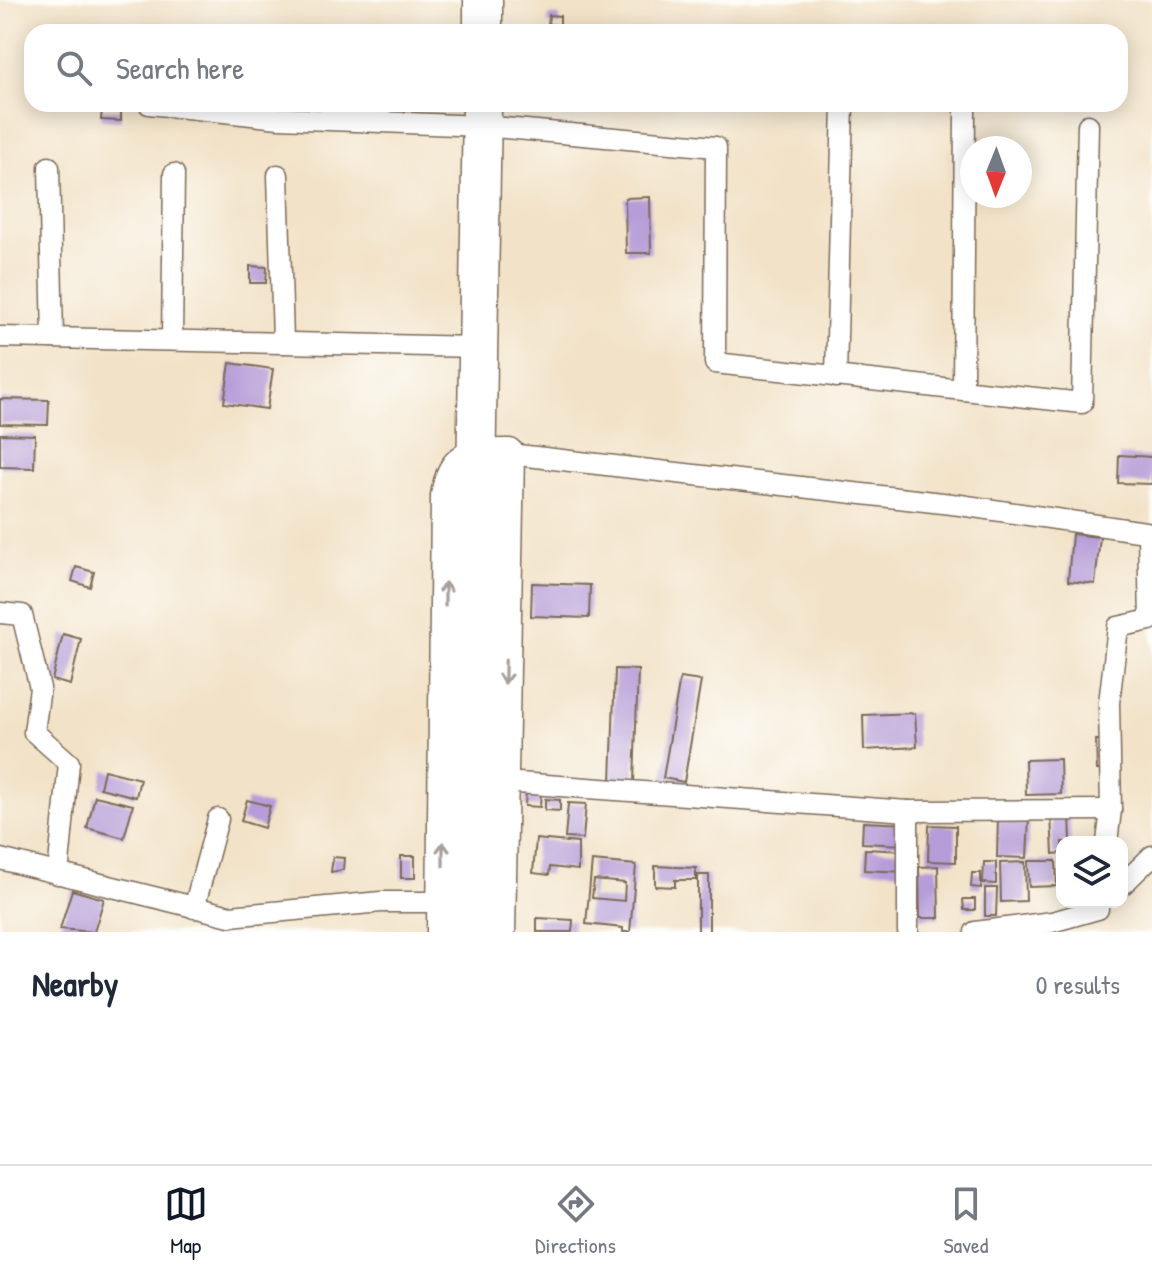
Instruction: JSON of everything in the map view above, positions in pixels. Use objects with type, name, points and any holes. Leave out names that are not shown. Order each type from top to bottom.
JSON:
[{"type":"highway","points":[[483,0],[483,24]]},
{"type":"highway","points":[[469,932],[487,466],[478,347],[482,115]]},
{"type":"main road","points":[[442,932],[446,496],[449,475],[458,462],[487,466],[504,782],[500,932]]},
{"type":"street","points":[[223,112],[279,118],[482,115],[716,147],[715,363],[1082,403],[1088,125]]},
{"type":"street","points":[[836,377],[843,112]]},
{"type":"street","points":[[963,390],[965,112]]},
{"type":"street","points":[[49,167],[53,338]]},
{"type":"street","points":[[172,340],[174,174]]},
{"type":"street","points":[[278,175],[283,340]]},
{"type":"street","points":[[0,337],[283,340],[478,347]]},
{"type":"street","points":[[487,466],[960,505],[1150,533],[1150,620],[1118,627],[1109,703],[1111,810],[1108,836]]},
{"type":"street","points":[[0,613],[22,615],[40,688],[34,732],[69,763],[58,874]]},
{"type":"street","points":[[504,782],[908,811],[1111,810]]},
{"type":"street","points":[[908,811],[908,932]]},
{"type":"street","points":[[194,908],[218,819]]},
{"type":"street","points":[[1128,879],[1152,856]]},
{"type":"street","points":[[0,859],[194,908],[225,924],[381,902],[442,902]]},
{"type":"street","points":[[975,932],[1052,922],[1090,908]]},
{"type":"building","points":[[549,15],[560,16],[560,24],[548,24]]},
{"type":"building","points":[[102,112],[121,112],[121,121],[101,120]]},
{"type":"building","points":[[650,197],[651,253],[626,253],[625,198]]},
{"type":"building","points":[[250,266],[267,267],[266,283],[250,283]]},
{"type":"building","points":[[230,363],[273,369],[267,409],[224,403]]},
{"type":"building","points":[[0,399],[49,400],[48,425],[0,424]]},
{"type":"building","points":[[0,434],[35,435],[34,468],[0,467]]},
{"type":"building","points":[[1119,455],[1152,457],[1152,484],[1118,483]]},
{"type":"building","points":[[1072,534],[1100,537],[1095,584],[1068,581]]},
{"type":"building","points":[[76,567],[94,572],[90,587],[72,581]]},
{"type":"building","points":[[532,583],[590,585],[589,618],[531,616]]},
{"type":"building","points":[[63,634],[81,639],[70,685],[52,680]]},
{"type":"building","points":[[615,669],[638,670],[634,782],[611,781]]},
{"type":"building","points":[[680,678],[701,681],[684,782],[663,778]]},
{"type":"building","points":[[915,713],[917,747],[864,750],[863,715]]},
{"type":"building","points":[[1096,740],[1114,740],[1115,770],[1097,770]]},
{"type":"building","points":[[1060,759],[1061,794],[1026,795],[1025,760]]},
{"type":"building","points":[[104,770],[140,779],[136,797],[100,788]]},
{"type":"building","points":[[526,792],[541,793],[540,807],[525,806]]},
{"type":"building","points":[[95,796],[133,805],[124,838],[87,828]]},
{"type":"building","points":[[545,799],[560,800],[560,811],[545,810]]},
{"type":"building","points":[[247,800],[270,806],[264,828],[241,821]]},
{"type":"building","points":[[568,803],[586,804],[583,839],[565,838]]},
{"type":"building","points":[[1070,815],[1071,836],[1056,836],[1056,854],[1053,854],[1051,816]]},
{"type":"building","points":[[998,817],[1029,818],[1027,858],[997,857]]},
{"type":"building","points":[[863,822],[907,824],[905,845],[862,843]]},
{"type":"building","points":[[929,825],[956,826],[956,862],[928,861]]},
{"type":"building","points":[[536,839],[578,843],[578,870],[550,867],[549,875],[533,873]]},
{"type":"building","points":[[865,849],[905,851],[904,872],[864,870]]},
{"type":"building","points":[[401,856],[415,856],[415,878],[401,878]]},
{"type":"building","points":[[333,857],[344,858],[343,870],[331,872]]},
{"type":"building","points":[[592,861],[636,865],[630,932],[623,932],[623,928],[586,924]],"holes":[[[594,880],[625,883],[624,901],[592,898]]]},
{"type":"building","points":[[1028,861],[1056,861],[1056,886],[1029,887]]},
{"type":"building","points":[[984,862],[996,862],[996,884],[983,883]]},
{"type":"building","points":[[1025,862],[1026,901],[1001,902],[1000,863]]},
{"type":"building","points":[[655,866],[696,868],[696,880],[675,880],[675,887],[655,886]]},
{"type":"building","points":[[938,866],[939,918],[920,918],[919,867]]},
{"type":"building","points":[[972,873],[981,873],[981,888],[971,887]]},
{"type":"building","points":[[698,875],[709,875],[709,932],[698,932]]},
{"type":"building","points":[[985,888],[997,888],[996,916],[985,916]]},
{"type":"building","points":[[72,890],[104,899],[94,932],[60,929]]},
{"type":"building","points":[[963,899],[975,899],[975,910],[964,910]]},
{"type":"building","points":[[537,918],[573,920],[572,932],[537,932]]}]
